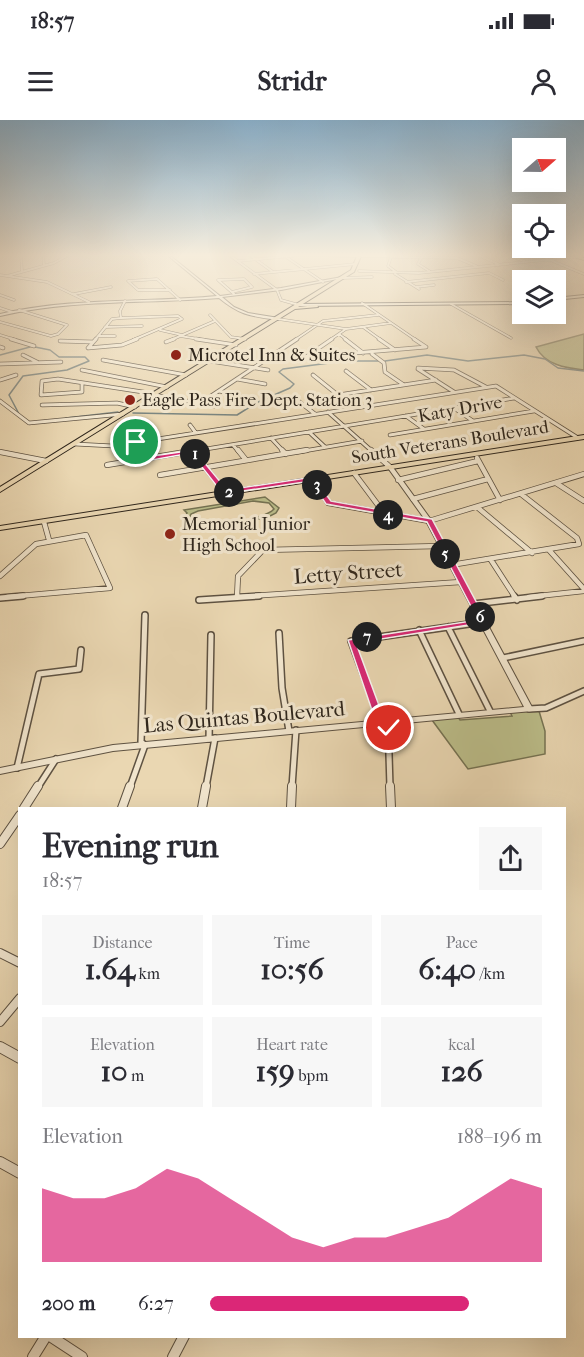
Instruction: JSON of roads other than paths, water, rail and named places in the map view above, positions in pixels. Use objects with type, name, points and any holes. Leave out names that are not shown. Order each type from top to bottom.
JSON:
[{"type":"main road","points":[[0,490],[290,312]]},
{"type":"main road","name":"South Veterans Boulevard","points":[[0,528],[581,437]]},
{"type":"street","points":[[0,315],[12,312]]},
{"type":"street","points":[[0,322],[51,336],[58,334],[68,325],[25,312]]},
{"type":"street","points":[[120,312],[121,318]]},
{"type":"street","points":[[241,312],[346,329],[391,323]]},
{"type":"street","points":[[307,357],[372,354],[426,347],[374,312]]},
{"type":"street","points":[[465,312],[511,338]]},
{"type":"street","points":[[210,315],[231,337],[245,339]]},
{"type":"street","points":[[199,404],[325,320],[378,315]]},
{"type":"street","points":[[178,316],[181,320],[122,345],[93,350],[88,348],[112,319],[121,318],[178,316]]},
{"type":"street","points":[[166,342],[214,321]]},
{"type":"street","points":[[105,327],[142,326]]},
{"type":"street","points":[[363,327],[396,351]]},
{"type":"street","points":[[160,329],[236,345]]},
{"type":"street","points":[[300,361],[346,329]]},
{"type":"street","points":[[339,334],[363,353]]},
{"type":"street","points":[[0,335],[34,346]]},
{"type":"street","points":[[98,336],[115,336]]},
{"type":"street","points":[[60,341],[93,342]]},
{"type":"street","points":[[372,354],[384,363],[385,372],[404,385]]},
{"type":"street","points":[[23,355],[37,362]]},
{"type":"street","points":[[103,360],[186,375]]},
{"type":"street","points":[[210,361],[267,370]]},
{"type":"street","points":[[0,364],[61,362]]},
{"type":"street","points":[[454,392],[418,368],[450,367],[465,373],[486,387]]},
{"type":"street","points":[[82,370],[167,387]]},
{"type":"street","points":[[346,371],[371,390]]},
{"type":"street","points":[[0,380],[16,375]]},
{"type":"street","points":[[313,375],[354,408]]},
{"type":"street","points":[[82,384],[82,392],[41,395],[42,381],[58,379],[82,384],[97,383],[214,406]]},
{"type":"street","points":[[236,379],[265,384]]},
{"type":"street","points":[[338,395],[436,381]]},
{"type":"street","points":[[75,444],[102,447],[140,442],[496,386],[534,411],[581,437]]},
{"type":"street","points":[[218,391],[239,395]]},
{"type":"street","points":[[107,465],[515,398]]},
{"type":"street","points":[[297,400],[315,414]]},
{"type":"street","points":[[0,401],[12,407],[22,422],[39,423],[123,414]]},
{"type":"street","points":[[42,405],[117,403],[135,407]]},
{"type":"street","points":[[454,408],[473,421]]},
{"type":"street","name":"Katy Drive","points":[[390,435],[534,411]]},
{"type":"street","points":[[328,412],[390,467],[429,521],[529,709],[546,708],[584,691]]},
{"type":"street","points":[[268,415],[274,421]]},
{"type":"street","points":[[406,416],[424,429]]},
{"type":"street","points":[[190,425],[196,433]]},
{"type":"street","points":[[309,432],[325,447]]},
{"type":"street","points":[[271,438],[286,454]]},
{"type":"street","points":[[160,475],[362,441]]},
{"type":"street","points":[[140,442],[152,458]]},
{"type":"street","points":[[232,445],[246,460]]},
{"type":"street","points":[[192,451],[225,492]]},
{"type":"street","points":[[0,452],[46,461]]},
{"type":"street","points":[[473,454],[500,500]]},
{"type":"street","points":[[398,480],[478,461]]},
{"type":"street","points":[[354,473],[385,514]]},
{"type":"street","points":[[313,479],[328,503],[429,521],[584,474]]},
{"type":"street","points":[[413,499],[488,479]]},
{"type":"street","points":[[556,483],[584,501]]},
{"type":"street","points":[[454,565],[579,544],[577,538],[520,494]]},
{"type":"street","points":[[477,507],[532,553]]},
{"type":"street","points":[[44,522],[49,540]]},
{"type":"street","points":[[0,576],[28,550],[49,540],[86,535],[110,588],[0,598]]},
{"type":"street","points":[[237,597],[238,576],[263,550],[441,546]]},
{"type":"street","points":[[549,550],[584,590]]},
{"type":"street","points":[[491,560],[517,600]]},
{"type":"street","name":"Letty Street","points":[[199,600],[461,582]]},
{"type":"street","points":[[473,604],[584,590]]},
{"type":"street","points":[[122,807],[145,745],[141,741],[145,615]]},
{"type":"street","points":[[391,807],[384,722],[351,641],[483,622]]},
{"type":"street","points":[[448,627],[490,711]]},
{"type":"street","points":[[419,630],[459,714]]},
{"type":"street","points":[[279,633],[282,688],[293,730],[291,807]]},
{"type":"street","points":[[202,807],[212,738],[211,635]]},
{"type":"street","points":[[503,658],[584,641]]},
{"type":"street","points":[[17,768],[39,674],[79,669],[81,650]]},
{"type":"street","name":"Las Quintas Boulevard","points":[[0,771],[104,749],[529,709]]},
{"type":"street","points":[[25,807],[56,759]]},
{"type":"street","points":[[0,843],[18,818]]},
{"type":"street","points":[[0,953],[18,962]]},
{"type":"street","points":[[0,1023],[18,1000]]},
{"type":"street","points":[[0,1047],[18,1057]]},
{"type":"street","points":[[0,1162],[18,1172]]},
{"type":"street","points":[[33,1357],[47,1338]]},
{"type":"street","points":[[51,1338],[82,1357]]},
{"type":"street","points":[[173,1357],[183,1338]]},
{"type":"waterway","points":[[0,355],[30,347]]},
{"type":"waterway","points":[[19,414],[9,395],[23,376],[67,370],[89,361],[85,357],[59,357],[50,350],[35,347]]},
{"type":"waterway","points":[[385,361],[427,355],[468,361],[524,355],[545,359],[558,368],[584,371]]},
{"type":"waterway","points":[[133,413],[237,415],[258,402],[290,388],[294,384],[279,372],[283,369],[345,361],[378,361]]},
{"type":"waterway","points":[[66,418],[118,412]]},
{"type":"place","name":"Microtel Inn & Suites","points":[[176,355]]},
{"type":"place","name":"Eagle Pass Fire Dept. Station 3","points":[[130,400]]},
{"type":"place","name":"Memorial Junior High School","points":[[170,534]]}]
